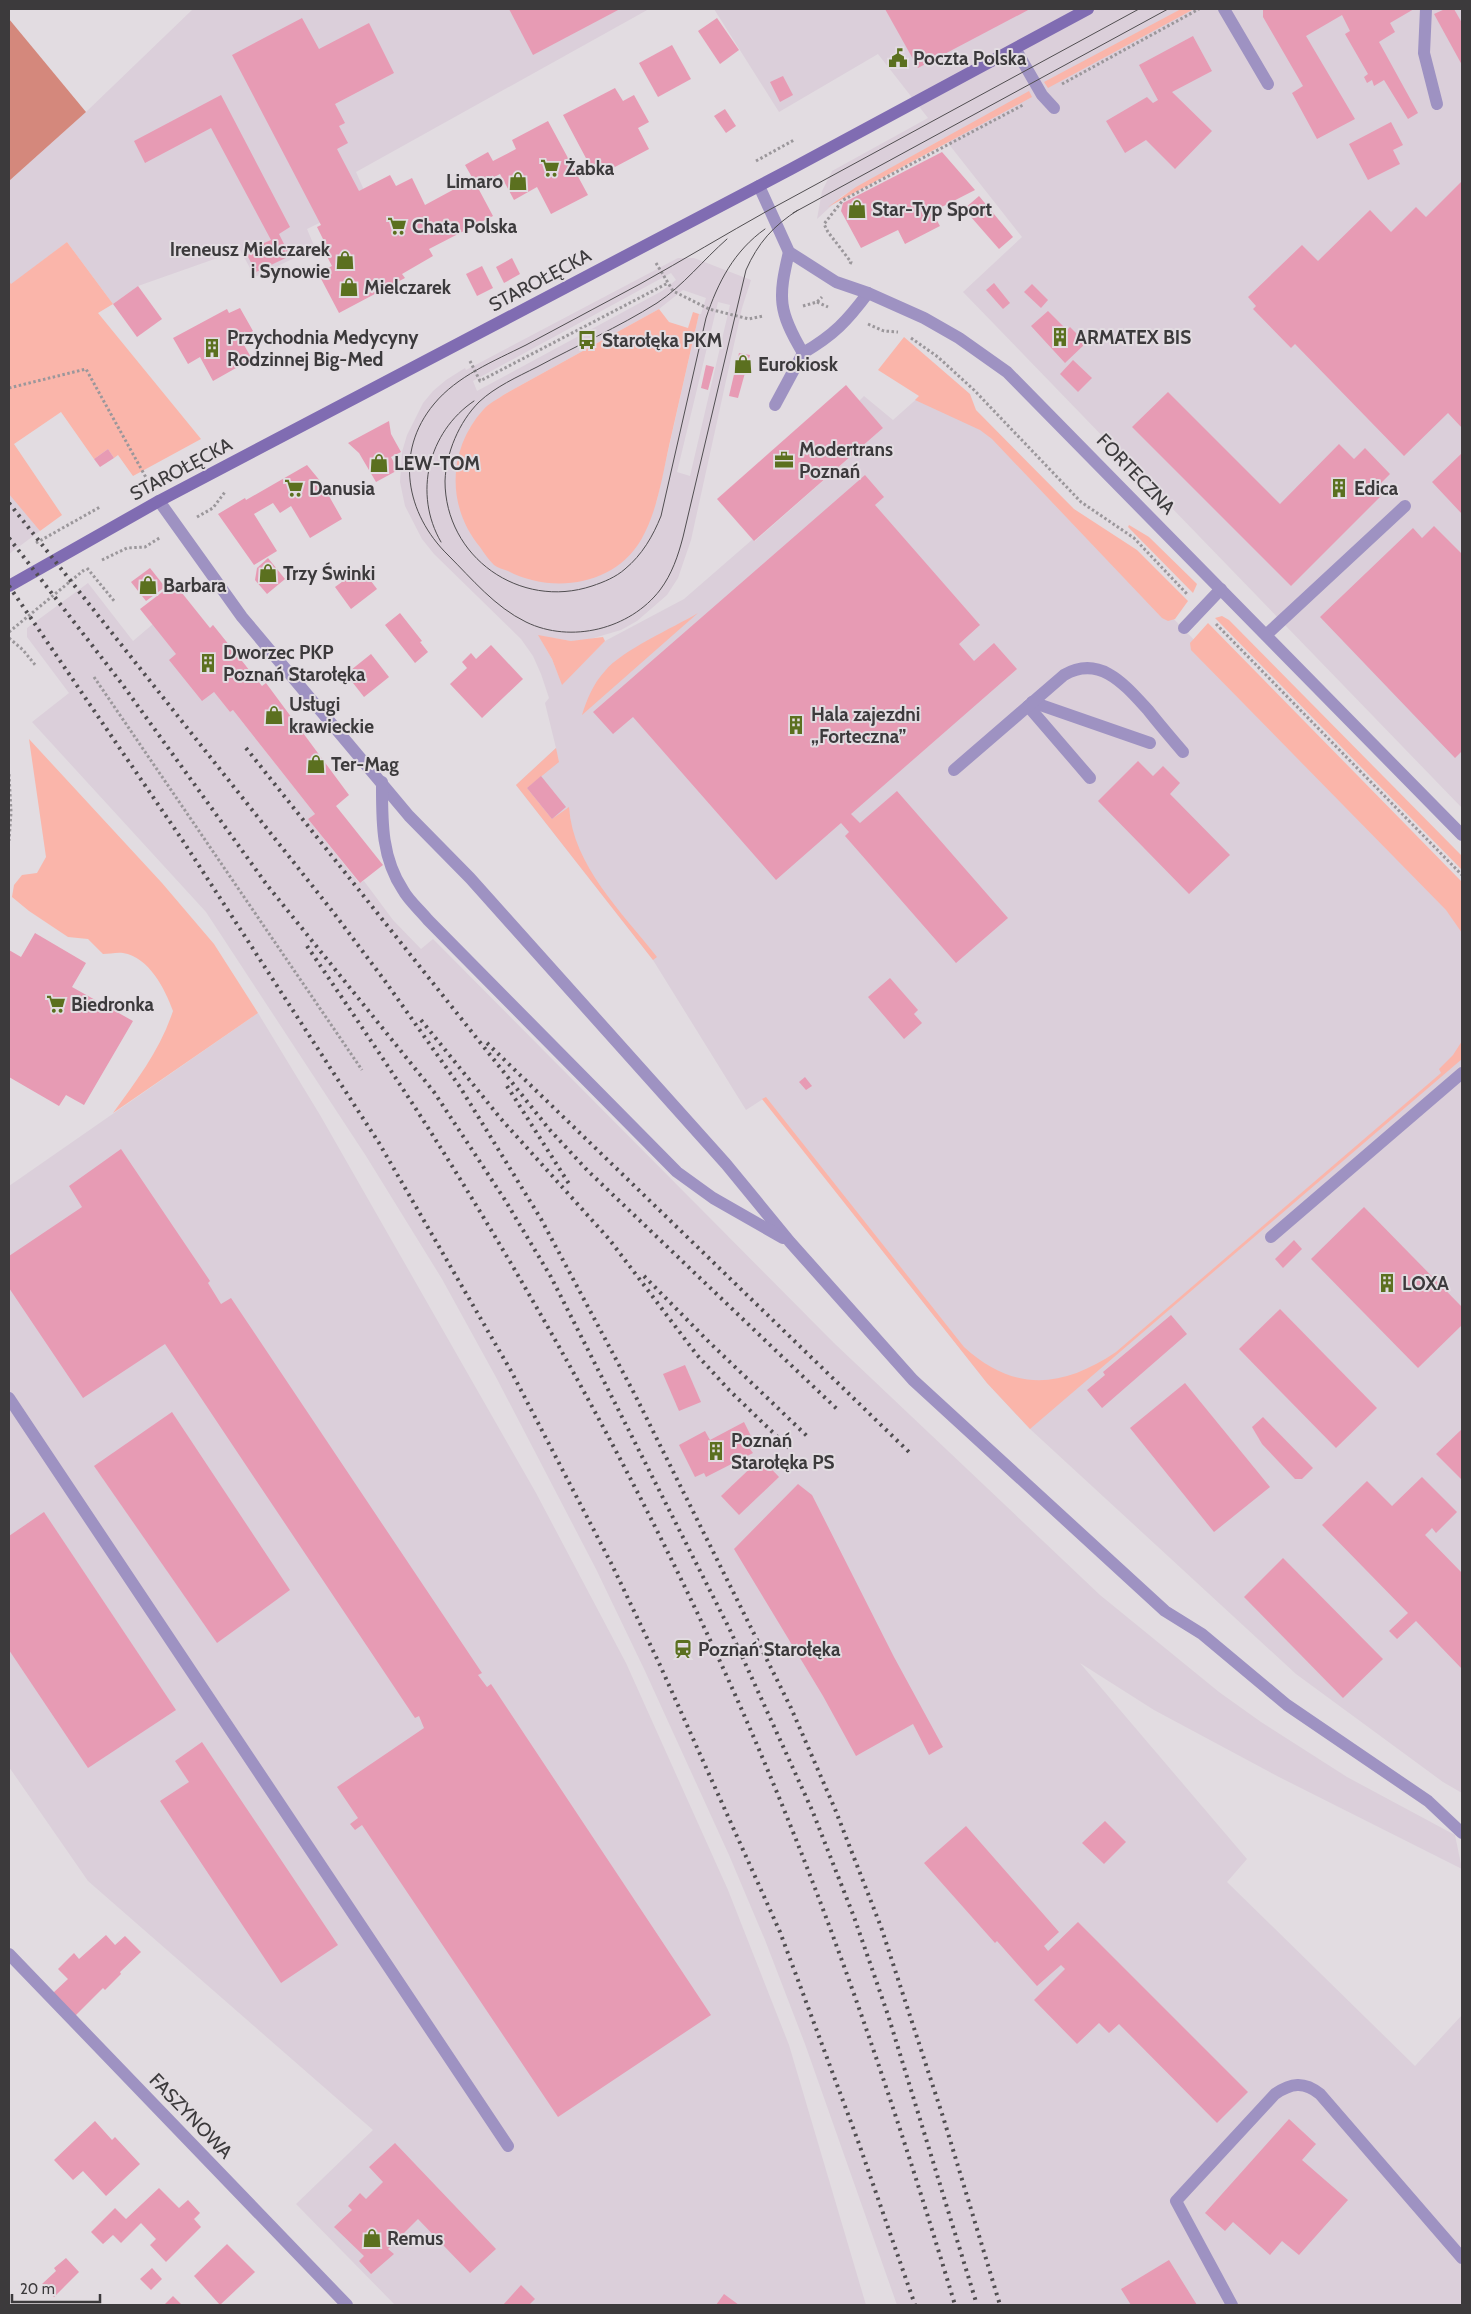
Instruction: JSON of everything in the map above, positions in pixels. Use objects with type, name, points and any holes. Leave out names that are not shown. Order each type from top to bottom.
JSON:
[{"type":"street","name":"STAROŁĘCKA","points":[[9,586],[159,501],[1016,50],[1088,9]]},
{"type":"street","points":[[1224,9],[1268,84]]},
{"type":"street","points":[[1426,9],[1424,53],[1437,104]]},
{"type":"street","points":[[1016,50],[1042,95],[1054,108]]},
{"type":"street","points":[[759,186],[789,252],[782,282],[782,312],[803,353]]},
{"type":"street","name":"FORTECZNA","points":[[789,252],[836,282],[868,293],[924,318],[959,338],[1007,372],[1462,835]]},
{"type":"street","points":[[775,405],[803,353],[827,339],[850,317],[868,293]]},
{"type":"street","points":[[159,501],[242,617],[409,816],[470,878],[726,1164],[790,1242],[913,1380],[1166,1611],[1202,1634],[1287,1706],[1428,1801],[1462,1834]]},
{"type":"street","points":[[1266,635],[1405,506]]},
{"type":"street","points":[[1184,628],[1221,588]]},
{"type":"street","points":[[954,770],[1030,704],[1073,670],[1094,669],[1107,673],[1125,685],[1183,752]]},
{"type":"street","points":[[1030,704],[1150,743]]},
{"type":"street","points":[[1030,704],[1090,778]]},
{"type":"street","points":[[382,782],[382,829],[385,849],[395,878],[404,892],[428,920],[678,1172],[719,1202],[790,1242]]},
{"type":"street","points":[[1271,1237],[1462,1073]]},
{"type":"street","points":[[9,1398],[508,2146]]},
{"type":"street","name":"FASZYNOWA","points":[[9,1954],[347,2305]]},
{"type":"street","points":[[1232,2305],[1176,2201],[1275,2094],[1291,2084],[1303,2085],[1320,2094],[1462,2258]]},
{"type":"path","points":[[646,245],[673,291],[709,309],[749,319],[816,302],[836,282],[851,262],[824,224],[843,200],[1042,95],[1199,9]]},
{"type":"path","points":[[470,362],[480,382],[668,283]]},
{"type":"path","points":[[816,302],[884,331],[895,331],[911,338],[938,357],[974,390],[1081,502],[1134,538],[1462,875]]},
{"type":"path","points":[[9,388],[86,369],[159,501]]},
{"type":"path","points":[[9,632],[87,568],[127,548],[145,547],[213,508],[223,494],[232,489]]},
{"type":"path","points":[[87,568],[116,602]]},
{"type":"path","points":[[9,638],[23,650],[36,666]]},
{"type":"path","points":[[94,677],[362,1070]]},
{"type":"path","points":[[9,774],[11,812],[9,841]]},
{"type":"shaded area","points":[[193,9],[649,9],[356,172],[368,199],[307,229],[315,248],[255,277],[240,250],[138,286],[113,304],[67,242],[11,285],[9,281],[9,181],[86,112]]},
{"type":"shaded area","points":[[714,9],[1462,9],[1462,808],[963,292],[1022,237],[944,138],[842,196],[817,219],[822,191],[832,171],[928,118],[878,54],[779,112]]},
{"type":"shaded area","points":[[1181,9],[1194,9],[1048,88],[1044,82]]},
{"type":"shaded area","points":[[9,19],[86,112],[9,181]]},
{"type":"shaded area","points":[[1029,91],[1032,97],[828,207],[856,187]]},
{"type":"shaded area","points":[[67,242],[113,304],[98,313],[201,439],[133,476],[118,455],[114,458],[108,449],[94,459],[61,412],[14,444],[62,515],[40,531],[9,494],[9,281],[11,284]]},
{"type":"shaded area","points":[[678,258],[694,258],[751,280],[742,308],[691,540],[678,578],[667,595],[637,621],[621,630],[587,640],[571,641],[539,636],[552,659],[562,684],[605,641],[684,599],[753,539],[755,541],[883,428],[859,401],[864,396],[893,420],[940,378],[1462,916],[1462,1793],[1443,1782],[1296,1674],[1030,1429],[987,1383],[763,1099],[746,1110],[653,960],[516,785],[556,748],[545,703],[549,698],[541,674],[533,656],[521,639],[434,554],[422,539],[405,506],[400,482],[402,452],[407,435],[423,403],[446,380],[465,368],[466,370]],"holes":[[[671,273],[676,280],[662,291],[477,391],[473,381]],[[683,290],[706,298],[701,314],[699,314],[657,500],[640,541],[469,429],[484,409],[505,394],[659,309]],[[718,302],[730,305],[690,476],[677,472]]]},
{"type":"shaded area","points":[[659,309],[669,322],[688,328],[693,312],[699,314],[658,494],[647,529],[641,540],[629,555],[615,567],[599,576],[581,581],[544,582],[525,578],[496,566],[469,531],[461,514],[457,496],[458,460],[463,442],[471,425],[485,408],[505,394]]},
{"type":"shaded area","points":[[904,337],[970,394],[976,410],[1074,509],[1137,550],[1188,601],[1175,619],[1168,621],[1162,618],[992,439],[980,430],[915,400],[919,396],[878,370]]},
{"type":"shaded area","points":[[9,493],[40,531],[9,554]]},
{"type":"shaded area","points":[[1129,525],[1149,537],[1197,584],[1193,593],[1128,527]]},
{"type":"shaded area","points":[[88,583],[133,641],[153,624],[210,628],[213,625],[246,666],[214,692],[230,712],[233,710],[315,814],[308,819],[359,883],[364,881],[393,920],[421,949],[433,939],[834,1343],[1100,1595],[1219,1692],[1261,1722],[1347,1777],[1455,1835],[1462,1869],[1279,1777],[1154,1710],[1080,1663],[1247,1859],[1227,1882],[1415,2066],[1462,2015],[1462,2305],[897,2305],[805,2044],[765,1940],[729,1855],[596,1569],[497,1379],[442,1279],[366,1156],[206,912],[32,722],[69,693],[27,637],[27,628]]},
{"type":"shaded area","points":[[698,613],[582,715],[594,686],[613,663],[635,647]]},
{"type":"shaded area","points":[[1222,616],[1229,620],[1462,856],[1462,870],[1215,618]]},
{"type":"shaded area","points":[[1208,623],[1462,882],[1462,933],[1446,910],[1191,650],[1190,643]]},
{"type":"shaded area","points":[[538,635],[571,641],[603,637],[605,641],[562,685],[552,659]]},
{"type":"shaded area","points":[[29,739],[162,883],[214,944],[258,1013],[113,1113],[155,1052],[173,1011],[161,984],[141,961],[123,953],[103,954],[88,939],[68,937],[29,911],[12,897],[14,885],[22,875],[37,873],[46,857]]},
{"type":"shaded area","points":[[556,748],[559,762],[527,788],[552,819],[569,807],[572,829],[589,869],[601,887],[657,957],[653,960],[516,785]]},
{"type":"shaded area","points":[[258,1013],[320,1115],[536,1493],[626,1663],[728,1890],[789,2045],[866,2305],[395,2305],[296,2204],[373,2130],[88,1881],[9,1767],[9,1186]]},
{"type":"shaded area","points":[[1462,1041],[1462,1059],[1030,1429],[987,1383],[762,1099],[766,1097],[964,1347],[983,1362],[1002,1372],[1020,1378],[1039,1380],[1077,1373],[1116,1352],[1441,1073],[1439,1069],[1453,1055]]},
{"type":"building","points":[[509,9],[620,9],[533,55]]},
{"type":"building","points":[[885,9],[1030,9],[918,68]]},
{"type":"building","points":[[1263,9],[1414,9],[1390,23],[1395,32],[1379,42],[1418,113],[1408,119],[1384,80],[1374,86],[1372,80],[1367,83],[1364,77],[1368,74],[1345,34],[1350,31],[1342,15],[1306,36],[1355,119],[1317,139],[1292,93],[1303,86],[1263,17]]},
{"type":"building","points":[[1445,9],[1454,9],[1462,23],[1462,65],[1434,14]]},
{"type":"building","points":[[302,18],[319,49],[369,23],[394,73],[335,104],[345,123],[339,126],[348,143],[337,149],[359,191],[390,175],[396,186],[412,178],[425,205],[473,179],[465,165],[488,152],[493,161],[516,149],[512,140],[548,121],[588,195],[551,214],[537,187],[514,200],[500,174],[477,186],[493,216],[429,249],[433,256],[402,274],[405,278],[339,313],[318,273],[332,266],[320,243],[324,241],[317,227],[321,225],[232,55]]},
{"type":"building","points":[[717,18],[739,50],[720,64],[698,31]]},
{"type":"building","points":[[1193,36],[1212,71],[1172,92],[1212,131],[1175,169],[1146,140],[1125,153],[1106,121],[1147,97],[1153,103],[1158,100],[1139,65]]},
{"type":"building","points":[[672,45],[691,79],[658,97],[639,63]]},
{"type":"building","points":[[783,76],[793,95],[780,102],[770,82]]},
{"type":"building","points":[[615,88],[623,101],[634,95],[649,122],[638,128],[649,149],[596,177],[563,115]]},
{"type":"building","points":[[221,95],[290,227],[279,234],[290,256],[256,272],[245,251],[271,240],[211,128],[145,163],[134,141]]},
{"type":"building","points":[[725,109],[736,126],[726,133],[714,116]]},
{"type":"building","points":[[1391,122],[1403,145],[1393,150],[1400,164],[1368,180],[1349,144]]},
{"type":"building","points":[[942,152],[975,190],[932,212],[940,226],[905,244],[898,230],[861,248],[841,211],[843,203]]},
{"type":"building","points":[[1462,181],[1462,428],[1448,413],[1404,456],[1295,344],[1291,348],[1253,309],[1256,306],[1248,297],[1302,245],[1318,261],[1370,210],[1391,232],[1416,207],[1426,217]]},
{"type":"building","points":[[979,196],[1013,237],[999,249],[964,209]]},
{"type":"building","points":[[512,258],[520,274],[504,283],[496,267]]},
{"type":"building","points":[[482,266],[493,288],[477,296],[466,274]]},
{"type":"building","points":[[994,283],[1010,303],[1003,309],[986,290]]},
{"type":"building","points":[[1032,284],[1048,300],[1041,308],[1024,292]]},
{"type":"building","points":[[138,286],[162,319],[137,337],[113,304]]},
{"type":"building","name":"Przychodnia Medycyny Rodzinnej Big-Med","points":[[240,308],[253,331],[240,338],[252,359],[213,381],[200,357],[188,364],[173,338],[227,309],[229,313]]},
{"type":"building","name":"ARMATEX BIS","points":[[1048,311],[1067,330],[1070,327],[1086,343],[1065,363],[1031,326]]},
{"type":"building","points":[[739,353],[750,355],[738,398],[729,396]]},
{"type":"building","points":[[1073,360],[1092,378],[1078,392],[1060,374]]},
{"type":"building","points":[[706,365],[714,367],[708,390],[701,388]]},
{"type":"building","points":[[846,385],[883,428],[754,541],[717,499]]},
{"type":"building","name":"Edica","points":[[1168,392],[1280,504],[1339,444],[1354,459],[1365,448],[1390,474],[1380,484],[1386,491],[1291,586],[1132,427]]},
{"type":"building","name":"LEW-TOM","points":[[389,421],[391,434],[401,452],[391,457],[398,470],[376,482],[359,453],[348,443]]},
{"type":"building","points":[[108,449],[114,458],[100,467],[94,459]]},
{"type":"building","points":[[1462,453],[1462,514],[1432,482]]},
{"type":"building","points":[[307,465],[321,482],[342,519],[310,538],[291,506],[280,513],[273,503],[254,514],[277,551],[254,565],[218,514]]},
{"type":"building","name":"Hala zajezdni „Forteczna”","points":[[865,475],[884,497],[875,505],[980,625],[959,644],[974,661],[994,643],[1017,669],[851,814],[860,823],[897,791],[1008,918],[956,963],[845,836],[849,832],[841,823],[776,880],[633,717],[613,734],[593,712]]},
{"type":"building","points":[[1434,526],[1462,554],[1462,751],[1455,758],[1320,617],[1413,528],[1422,538]]},
{"type":"building","name":"Trzy Świnki","points":[[268,558],[285,579],[267,594],[255,580],[257,568]]},
{"type":"building","name":"Barbara","points":[[150,568],[165,587],[146,601],[131,582]]},
{"type":"building","points":[[361,568],[377,589],[351,609],[335,587]]},
{"type":"building","points":[[174,583],[210,628],[213,625],[262,686],[266,683],[349,795],[336,806],[383,865],[360,883],[308,819],[315,814],[233,710],[230,712],[214,692],[202,701],[169,660],[176,654],[140,609]]},
{"type":"building","points":[[400,613],[422,641],[420,642],[428,652],[415,663],[385,625]]},
{"type":"building","points":[[491,645],[523,679],[482,718],[450,684],[467,668],[462,662],[471,653],[476,659]]},
{"type":"building","points":[[371,654],[389,677],[364,697],[346,674]]},
{"type":"building","points":[[1138,761],[1153,776],[1163,766],[1180,783],[1170,794],[1230,855],[1189,894],[1098,801]]},
{"type":"building","points":[[541,776],[566,807],[552,819],[527,788]]},
{"type":"building","name":"Biedronka","points":[[35,933],[86,963],[72,987],[133,1021],[84,1105],[66,1095],[59,1106],[9,1077],[9,950],[21,957]]},
{"type":"building","points":[[890,978],[918,1010],[914,1014],[922,1023],[904,1039],[868,997]]},
{"type":"building","points":[[805,1077],[812,1086],[806,1090],[799,1082]]},
{"type":"building","points":[[121,1149],[210,1281],[208,1283],[221,1304],[231,1298],[482,1673],[478,1675],[487,1687],[491,1684],[711,2015],[558,2117],[362,1825],[355,1830],[350,1824],[358,1818],[337,1787],[424,1728],[419,1716],[415,1718],[165,1344],[83,1398],[9,1288],[9,1256],[82,1207],[69,1186]]},
{"type":"building","name":"LOXA","points":[[1364,1207],[1462,1307],[1462,1325],[1418,1368],[1311,1259]]},
{"type":"building","points":[[1294,1240],[1302,1249],[1283,1268],[1275,1259]]},
{"type":"building","points":[[1280,1309],[1377,1408],[1336,1448],[1239,1349]]},
{"type":"building","points":[[1171,1315],[1187,1334],[1102,1408],[1087,1390],[1105,1375],[1103,1372]]},
{"type":"building","points":[[685,1365],[701,1402],[679,1411],[663,1374]]},
{"type":"building","points":[[1185,1383],[1270,1487],[1214,1532],[1130,1428]]},
{"type":"building","points":[[172,1412],[290,1590],[217,1643],[94,1466]]},
{"type":"building","points":[[1263,1417],[1313,1468],[1302,1479],[1295,1479],[1262,1444],[1252,1427]]},
{"type":"building","name":"Poznań Starołęka PS","points":[[744,1422],[756,1446],[750,1449],[753,1453],[706,1477],[704,1473],[695,1477],[679,1445],[705,1431],[710,1440]]},
{"type":"building","points":[[1462,1429],[1462,1480],[1436,1454]]},
{"type":"building","points":[[761,1458],[779,1477],[739,1515],[721,1496]]},
{"type":"building","points":[[1422,1477],[1457,1512],[1436,1533],[1432,1528],[1425,1535],[1462,1573],[1462,1669],[1416,1621],[1397,1639],[1389,1631],[1408,1613],[1322,1525],[1367,1481],[1392,1506]]},
{"type":"building","points":[[798,1484],[812,1495],[894,1657],[943,1747],[929,1755],[913,1724],[856,1756],[823,1696],[734,1549]]},
{"type":"building","points":[[44,1512],[176,1710],[88,1768],[9,1650],[9,1536]]},
{"type":"building","points":[[1283,1558],[1383,1659],[1343,1698],[1244,1597]]},
{"type":"building","points":[[202,1742],[338,1945],[281,1983],[160,1801],[189,1782],[175,1761]]},
{"type":"building","points":[[1105,1821],[1126,1842],[1104,1864],[1082,1843]]},
{"type":"building","points":[[966,1826],[1059,1932],[1044,1946],[1048,1951],[1078,1922],[1248,2092],[1217,2123],[1119,2024],[1109,2033],[1099,2023],[1077,2044],[1034,2000],[1065,1969],[1061,1965],[1037,1986],[997,1941],[995,1943],[924,1863]]},
{"type":"building","points":[[106,1935],[115,1945],[125,1936],[141,1952],[105,1990],[103,1988],[75,2016],[53,1993],[68,1979],[58,1969],[74,1953],[79,1959]]},
{"type":"building","points":[[1289,2119],[1316,2144],[1302,2160],[1348,2200],[1299,2255],[1282,2241],[1270,2255],[1233,2222],[1225,2231],[1205,2213]]},
{"type":"building","points":[[95,2121],[112,2140],[115,2137],[140,2164],[106,2196],[83,2171],[73,2180],[54,2160]]},
{"type":"building","points":[[395,2143],[496,2249],[470,2273],[418,2219],[388,2249],[394,2254],[371,2274],[359,2261],[364,2256],[334,2227],[352,2210],[348,2206],[360,2193],[366,2199],[383,2182],[369,2167]]},
{"type":"building","points":[[159,2188],[179,2208],[188,2200],[200,2213],[194,2219],[201,2227],[166,2262],[150,2245],[156,2239],[141,2223],[121,2243],[113,2235],[103,2244],[91,2232],[115,2208],[126,2219]]},
{"type":"building","points":[[227,2244],[255,2272],[220,2305],[194,2276]]},
{"type":"building","points":[[66,2258],[79,2272],[54,2297],[42,2284],[56,2271],[54,2268]]},
{"type":"building","points":[[1169,2260],[1197,2305],[1131,2305],[1121,2289]]},
{"type":"building","points":[[152,2268],[162,2279],[151,2290],[140,2279]]},
{"type":"building","points":[[521,2285],[535,2299],[529,2305],[503,2305]]},
{"type":"building","points":[[724,2294],[739,2305],[716,2305]]},
{"type":"building","points":[[173,2296],[182,2305],[164,2305]]},
{"type":"tram line","points":[[798,210],[781,222],[767,236],[746,270],[683,537],[674,565],[660,590],[633,615],[599,629],[580,632],[543,629],[526,622],[504,609],[475,583],[434,539],[422,521],[415,502],[410,482],[413,442],[421,423],[443,394],[465,377],[489,363],[640,284],[769,210],[1139,9]]},
{"type":"tram line","points":[[793,213],[1168,9]]},
{"type":"tram line","points":[[727,239],[685,280],[657,303],[499,387],[479,402],[465,419],[455,438],[446,470],[445,481],[448,508],[458,533],[473,554],[492,571],[514,583],[539,590],[565,591],[592,586],[614,577],[631,564],[642,551],[651,538],[661,516],[706,318],[728,268],[744,247],[765,229]]},
{"type":"tram line","points":[[441,542],[432,523],[428,504],[427,484],[430,465],[436,447],[446,429],[458,414],[474,401]]},
{"type":"railway","points":[[9,503],[333,912],[385,981],[460,1087],[541,1219],[634,1393],[791,1708],[835,1809],[881,1927],[944,2120],[1000,2305]]},
{"type":"railway","points":[[9,538],[122,684],[267,885],[434,1092],[505,1200],[551,1277],[730,1630],[812,1810],[854,1917],[888,2015],[977,2305]]},
{"type":"railway","points":[[9,586],[183,841],[379,1143],[511,1371],[611,1563],[659,1663],[780,1932],[858,2141],[915,2305]]},
{"type":"railway","points":[[246,748],[549,1129],[588,1171],[839,1411]]},
{"type":"railway","points":[[307,946],[425,1123],[503,1250],[577,1378],[646,1509],[711,1642],[782,1804],[845,1969],[902,2136],[955,2305]]},
{"type":"railway","points":[[421,1020],[501,1119],[609,1239],[697,1355],[729,1390],[792,1451]]},
{"type":"railway","points":[[487,1043],[911,1454]]},
{"type":"railway","points":[[507,1086],[571,1187]]},
{"type":"railway","points":[[644,1276],[709,1342],[808,1437]]},
{"type":"place","name":"Poczta Polska","points":[[898,58]]},
{"type":"place","name":"Żabka","points":[[550,168]]},
{"type":"place","name":"Limaro","points":[[518,181]]},
{"type":"place","name":"Star-Typ Sport","points":[[857,209]]},
{"type":"place","name":"Chata Polska","points":[[397,226]]},
{"type":"place","name":"Ireneusz Mielczarek i Synowie","points":[[345,260]]},
{"type":"place","name":"Mielczarek","points":[[349,287]]},
{"type":"place","name":"ARMATEX BIS","points":[[1060,337]]},
{"type":"place","name":"Starołęka PKM","points":[[587,340]]},
{"type":"place","name":"Przychodnia Medycyny Rodzinnej Big-Med","points":[[212,348]]},
{"type":"place","name":"Eurokiosk","points":[[743,364]]},
{"type":"place","name":"Modertrans Poznań","points":[[784,460]]},
{"type":"place","name":"LEW-TOM","points":[[379,463]]},
{"type":"place","name":"Danusia","points":[[294,488]]},
{"type":"place","name":"Edica","points":[[1339,488]]},
{"type":"place","name":"Trzy Świnki","points":[[268,573]]},
{"type":"place","name":"Barbara","points":[[148,585]]},
{"type":"place","name":"Dworzec PKP Poznań Starołęka","points":[[208,663]]},
{"type":"place","name":"Usługi krawieckie","points":[[274,715]]},
{"type":"place","name":"Hala zajezdni „Forteczna”","points":[[796,725]]},
{"type":"place","name":"Ter-Mag","points":[[316,764]]},
{"type":"place","name":"Biedronka","points":[[56,1004]]},
{"type":"place","name":"LOXA","points":[[1387,1283]]},
{"type":"place","name":"Poznań Starołęka PS","points":[[716,1451]]},
{"type":"place","name":"Poznań Starołęka","points":[[683,1649]]},
{"type":"place","name":"Remus","points":[[372,2238]]}]
